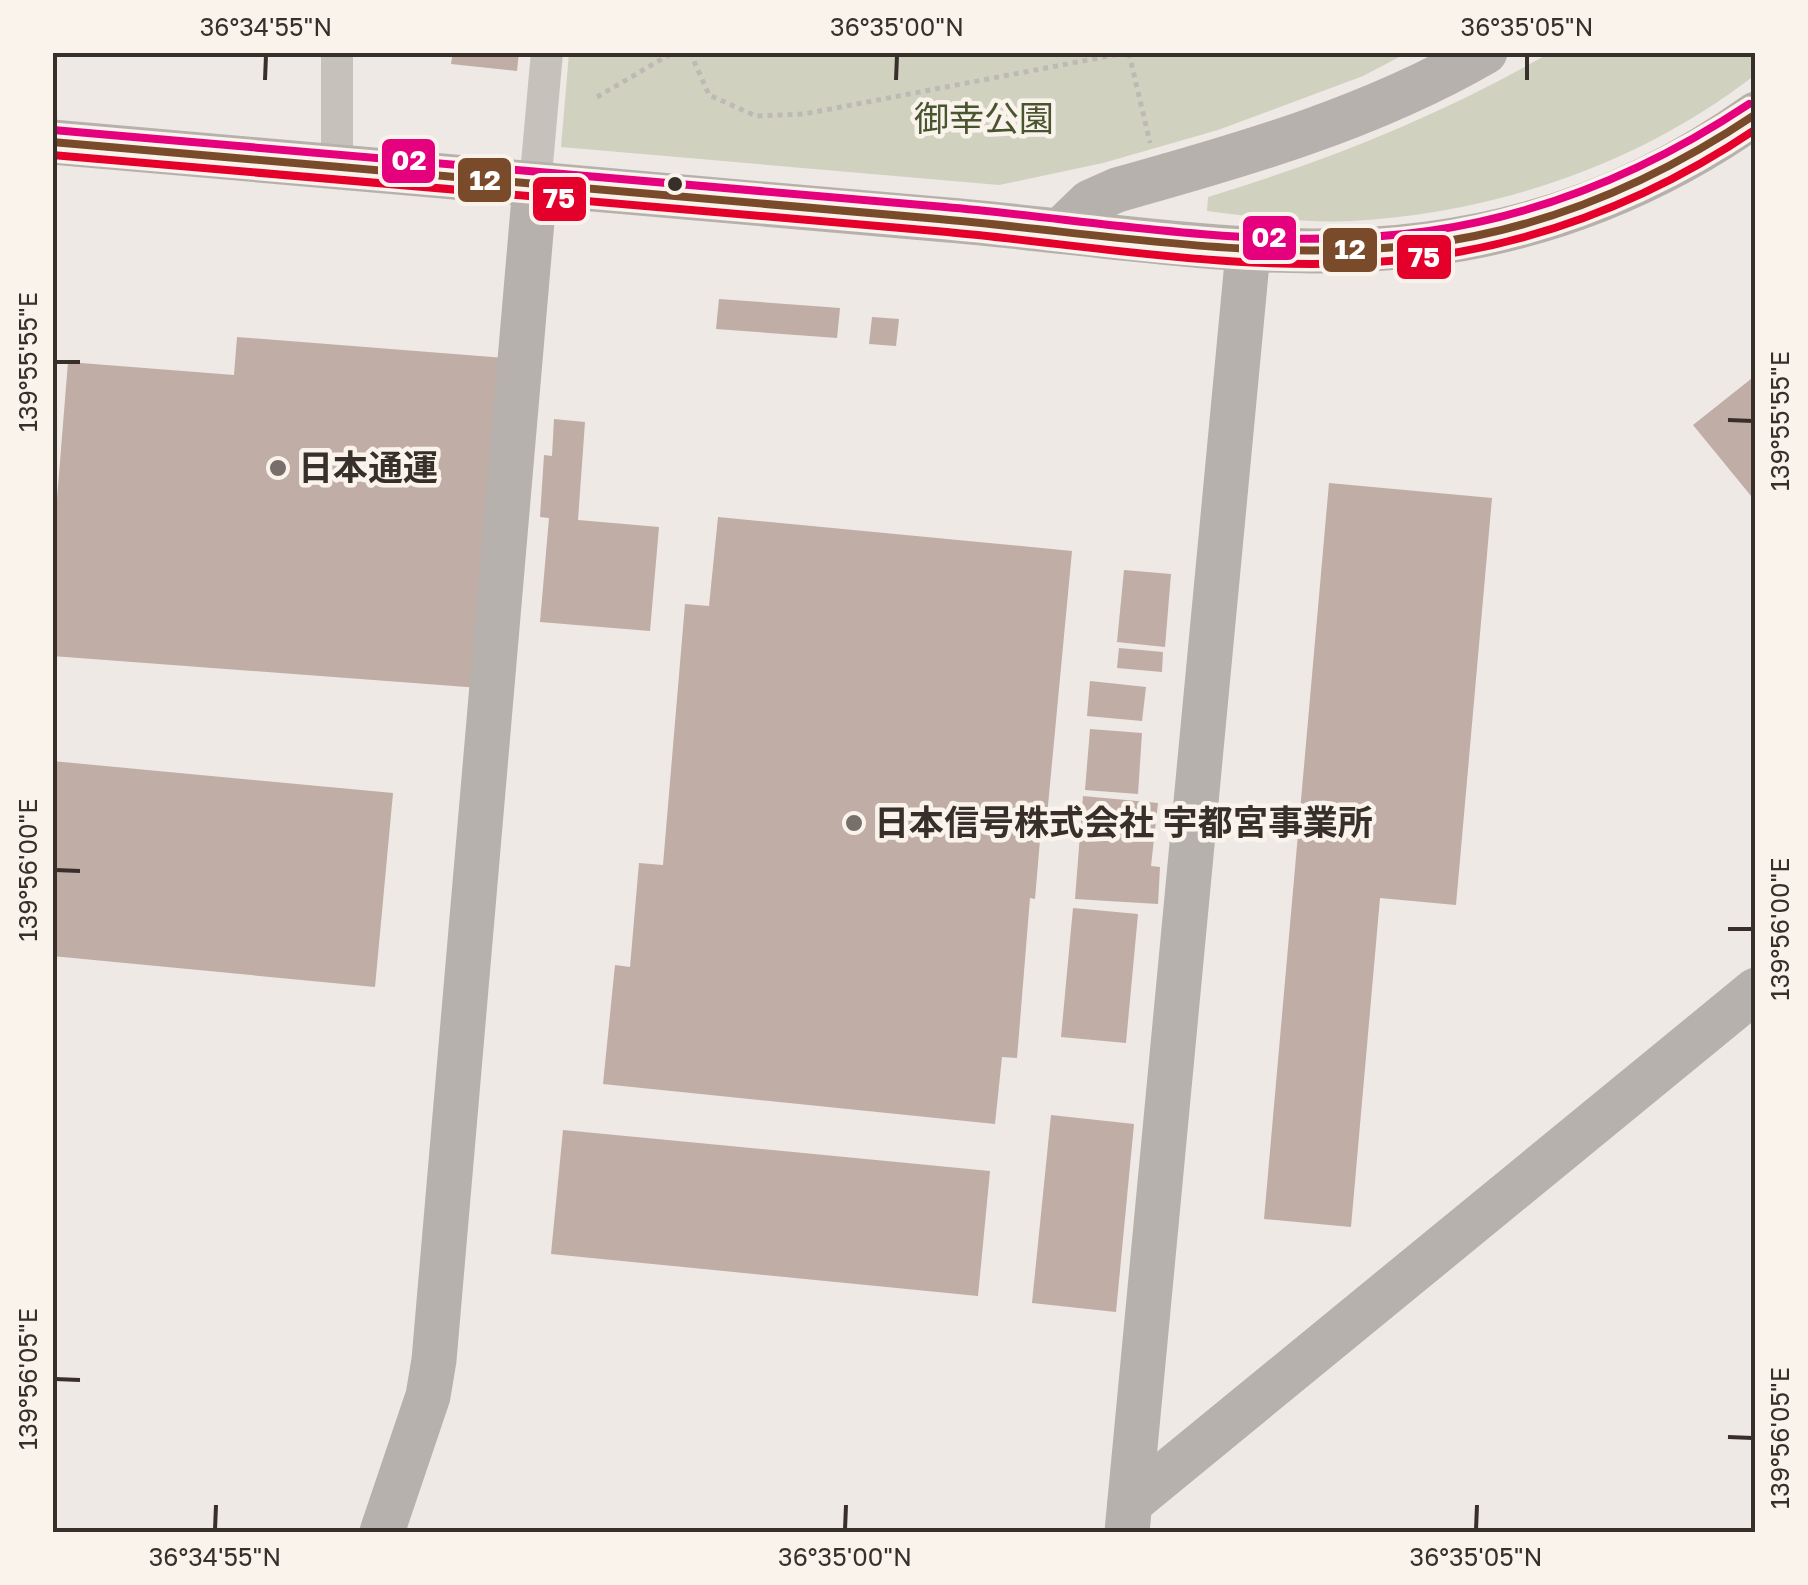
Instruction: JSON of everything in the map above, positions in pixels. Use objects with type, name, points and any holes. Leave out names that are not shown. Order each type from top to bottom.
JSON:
[{"type":"street","points":[[336,52],[338,168]]},
{"type":"street","points":[[382,1532],[428,1396],[434,1360],[547,52]]},
{"type":"street","points":[[1061,230],[1090,202],[1312,132],[1432,80],[1485,52]]},
{"type":"street","points":[[52,142],[1061,230],[1248,252],[1387,248],[1509,230],[1574,210],[1672,168],[1756,114]]},
{"type":"street","points":[[1128,1518],[1248,252]]},
{"type":"street","points":[[1128,1518],[1756,990]]},
{"type":"path","points":[[597,97],[674,52]]},
{"type":"path","points":[[690,52],[709,95],[756,116],[804,114],[1130,53],[1158,179]]},
{"type":"green space","name":"御幸公園","points":[[569,52],[1407,53],[1363,76],[1218,130],[1103,163],[999,185],[561,147]]},
{"type":"green space","points":[[1551,52],[1755,53],[1755,75],[1664,134],[1615,158],[1513,195],[1406,216],[1352,221],[1207,211],[1208,197],[1383,135]]},
{"type":"building","points":[[453,52],[519,52],[517,71],[451,64]]},
{"type":"building","points":[[719,299],[840,308],[837,338],[716,329]]},
{"type":"building","points":[[872,317],[899,319],[896,346],[869,344]]},
{"type":"building","name":"日本通運","points":[[237,337],[505,358],[480,688],[52,656],[52,561],[68,362],[234,375]]},
{"type":"building","points":[[1756,375],[1756,502],[1693,425]]},
{"type":"building","points":[[554,419],[585,422],[578,520],[659,527],[650,631],[540,622],[549,518],[540,517],[544,455],[552,456]]},
{"type":"building","points":[[1329,483],[1492,498],[1456,905],[1380,898],[1351,1227],[1264,1219]]},
{"type":"building","name":"日本信号株式会社 宇都宮事業所","points":[[718,517],[1072,551],[1047,816],[1042,816],[1035,899],[1030,898],[1017,1058],[1002,1057],[995,1124],[603,1084],[615,965],[630,967],[639,863],[663,865],[685,604],[709,606]]},
{"type":"building","points":[[1124,570],[1171,574],[1165,647],[1117,642]]},
{"type":"building","points":[[1119,648],[1163,652],[1162,672],[1117,668]]},
{"type":"building","points":[[1090,681],[1146,687],[1142,721],[1087,716]]},
{"type":"building","points":[[1090,729],[1142,733],[1138,794],[1085,790]]},
{"type":"building","points":[[52,761],[393,793],[375,987],[52,956]]},
{"type":"building","points":[[1083,796],[1158,803],[1151,866],[1160,867],[1158,904],[1075,899]]},
{"type":"building","points":[[1073,908],[1138,914],[1126,1043],[1061,1037]]},
{"type":"building","points":[[1051,1115],[1134,1124],[1116,1312],[1032,1303]]},
{"type":"building","points":[[563,1130],[990,1171],[978,1296],[551,1254]]},
{"type":"transit line","name":"02","points":[[53,130],[945,207],[1187,233],[1308,239],[1429,231],[1515,213],[1636,168],[1749,104]]},
{"type":"transit line","name":"12","points":[[52,142],[1243,249],[1365,249],[1471,237],[1557,214],[1639,181],[1756,114]]},
{"type":"transit line","name":"75","points":[[52,155],[947,232],[1190,258],[1312,264],[1434,256],[1561,226],[1642,194],[1756,129]]},
{"type":"place","name":"日本通運","points":[[278,468]]},
{"type":"place","name":"日本信号株式会社 宇都宮事業所","points":[[854,823]]}]
